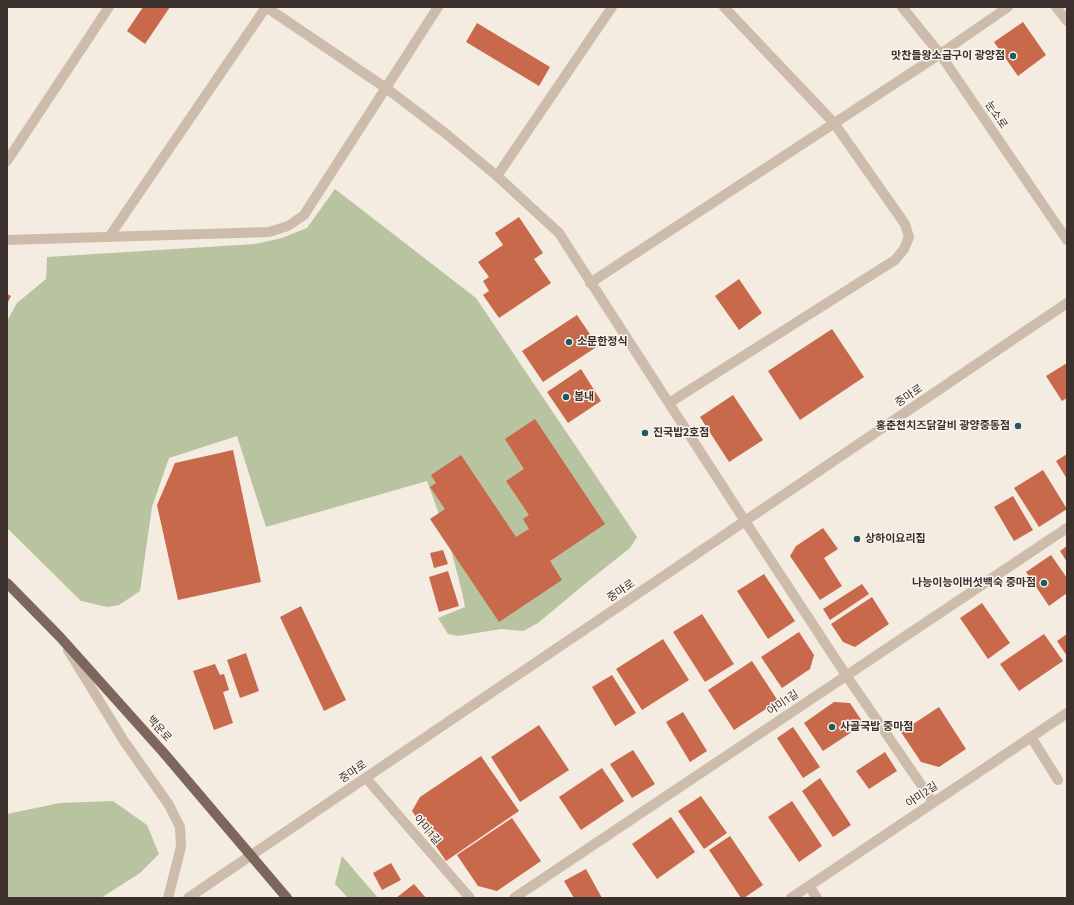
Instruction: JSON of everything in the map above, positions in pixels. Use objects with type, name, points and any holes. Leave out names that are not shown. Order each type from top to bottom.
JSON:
[{"type":"main road","name":"백운로","points":[[7,583],[60,637],[163,752],[287,898]]},
{"type":"street","points":[[7,161],[109,7]]},
{"type":"street","points":[[109,237],[266,7],[386,88],[445,133],[497,176],[559,233],[590,283],[846,675],[934,802]]},
{"type":"street","points":[[7,240],[269,232],[288,226],[304,215],[438,7]]},
{"type":"street","points":[[497,176],[612,7]]},
{"type":"street","points":[[669,404],[895,260],[904,250],[910,237],[905,224],[834,123],[724,7]]},
{"type":"street","name":"눈소로","points":[[902,7],[940,54],[1067,240]]},
{"type":"street","points":[[590,283],[940,54],[1008,7]]},
{"type":"street","points":[[1056,7],[1067,21]]},
{"type":"street","name":"중마로","points":[[188,898],[1067,303]]},
{"type":"street","name":"아미1길","points":[[514,898],[1067,528]]},
{"type":"street","points":[[60,637],[124,741],[169,805],[180,827],[181,847],[168,898]]},
{"type":"street","name":"아미2길","points":[[791,898],[1031,737],[1066,716]]},
{"type":"street","points":[[1031,737],[1058,780]]},
{"type":"street","name":"아미1길","points":[[366,778],[470,898]]},
{"type":"street","points":[[809,886],[816,898]]},
{"type":"green space","points":[[335,189],[476,298],[637,537],[630,548],[538,623],[523,631],[501,629],[458,636],[448,634],[438,618],[465,607],[449,542],[427,481],[266,527],[237,436],[169,458],[152,507],[140,591],[119,605],[107,607],[81,601],[7,528],[7,321],[17,303],[46,279],[47,257],[255,244],[282,238],[307,228]]},
{"type":"green space","points":[[113,801],[147,825],[159,854],[140,873],[101,898],[7,898],[7,814],[60,803]]},
{"type":"green space","points":[[342,856],[378,898],[348,898],[335,884]]},
{"type":"building","points":[[143,7],[170,7],[145,44],[127,31]]},
{"type":"building","points":[[1023,22],[1046,55],[1018,76],[994,42]]},
{"type":"building","points":[[477,23],[550,67],[539,86],[466,42]]},
{"type":"building","points":[[519,217],[543,253],[534,259],[551,283],[499,318],[483,295],[489,291],[483,281],[489,277],[478,262],[503,245],[495,233]]},
{"type":"building","points":[[739,279],[762,313],[739,330],[715,296]]},
{"type":"building","points":[[7,294],[11,296],[7,304]]},
{"type":"building","points":[[577,315],[598,346],[543,382],[522,351]]},
{"type":"building","points":[[832,329],[864,377],[800,420],[768,371]]},
{"type":"building","points":[[1067,363],[1067,398],[1062,401],[1046,376]]},
{"type":"building","points":[[581,369],[601,401],[568,423],[547,392]]},
{"type":"building","points":[[733,395],[763,440],[729,462],[700,417]]},
{"type":"building","points":[[535,419],[605,524],[550,561],[562,580],[499,622],[430,519],[445,509],[430,487],[436,483],[431,475],[461,455],[516,537],[529,529],[523,519],[529,515],[506,481],[524,469],[505,439]]},
{"type":"building","points":[[233,450],[261,582],[178,600],[157,505],[175,463]]},
{"type":"building","points":[[1067,454],[1067,479],[1056,461]]},
{"type":"building","points":[[1043,470],[1067,509],[1039,527],[1014,488]]},
{"type":"building","points":[[1013,496],[1033,530],[1014,541],[994,507]]},
{"type":"building","points":[[823,528],[838,549],[824,558],[842,586],[820,600],[790,556],[796,546]]},
{"type":"building","points":[[1067,546],[1067,562],[1060,551]]},
{"type":"building","points":[[443,550],[448,564],[434,568],[430,553]]},
{"type":"building","points":[[1051,555],[1067,578],[1067,593],[1049,606],[1026,572]]},
{"type":"building","points":[[448,571],[459,606],[439,612],[429,577]]},
{"type":"building","points":[[764,574],[795,621],[768,639],[737,591]]},
{"type":"building","points":[[862,584],[869,594],[830,620],[823,609]]},
{"type":"building","points":[[872,597],[889,624],[855,647],[843,642],[831,624]]},
{"type":"building","points":[[982,603],[1010,643],[988,659],[960,618]]},
{"type":"building","points":[[301,606],[346,700],[324,711],[280,617]]},
{"type":"building","points":[[702,614],[734,664],[705,682],[673,632]]},
{"type":"building","points":[[799,632],[814,655],[810,669],[782,688],[761,657]]},
{"type":"building","points":[[1044,634],[1063,661],[1019,691],[1000,664]]},
{"type":"building","points":[[1067,634],[1067,656],[1057,641]]},
{"type":"building","points":[[663,639],[689,680],[642,710],[616,669]]},
{"type":"building","points":[[246,653],[259,691],[240,698],[227,660]]},
{"type":"building","points":[[752,661],[778,701],[734,730],[708,690]]},
{"type":"building","points":[[215,664],[220,675],[224,674],[229,690],[223,692],[233,723],[214,730],[193,671]]},
{"type":"building","points":[[612,675],[636,713],[615,726],[592,687]]},
{"type":"building","points":[[834,702],[850,703],[864,724],[823,751],[804,723]]},
{"type":"building","points":[[939,707],[966,749],[939,767],[921,762],[901,732]]},
{"type":"building","points":[[683,712],[707,751],[690,762],[666,722]]},
{"type":"building","points":[[539,725],[569,770],[520,802],[491,757]]},
{"type":"building","points":[[793,727],[820,767],[803,778],[777,738]]},
{"type":"building","points":[[633,750],[655,784],[632,798],[610,764]]},
{"type":"building","points":[[885,752],[897,771],[869,789],[856,771]]},
{"type":"building","points":[[481,756],[519,811],[446,861],[412,811],[420,797]]},
{"type":"building","points":[[602,768],[624,801],[581,830],[559,797]]},
{"type":"building","points":[[820,778],[851,825],[833,837],[802,791]]},
{"type":"building","points":[[701,796],[727,833],[704,849],[678,811]]},
{"type":"building","points":[[792,801],[822,846],[799,862],[768,817]]},
{"type":"building","points":[[671,817],[695,852],[657,879],[632,844]]},
{"type":"building","points":[[512,818],[541,861],[497,891],[478,886],[457,855]]},
{"type":"building","points":[[730,836],[763,885],[744,898],[741,898],[709,850]]},
{"type":"building","points":[[391,863],[401,880],[382,890],[373,873]]},
{"type":"building","points":[[586,869],[602,898],[574,898],[564,881]]},
{"type":"building","points":[[414,884],[426,898],[396,898]]},
{"type":"place","name":"맛찬들왕소금구이 광양점","points":[[1013,56]]},
{"type":"place","name":"소문한정식","points":[[569,342]]},
{"type":"place","name":"봄내","points":[[566,397]]},
{"type":"place","name":"홍춘천치즈닭갈비 광양중동점","points":[[1018,426]]},
{"type":"place","name":"진국밥2호점","points":[[645,433]]},
{"type":"place","name":"상하이요리집","points":[[857,539]]},
{"type":"place","name":"나능이능이버섯백숙 중마점","points":[[1044,583]]},
{"type":"place","name":"사골국밥 중마점","points":[[832,727]]}]
